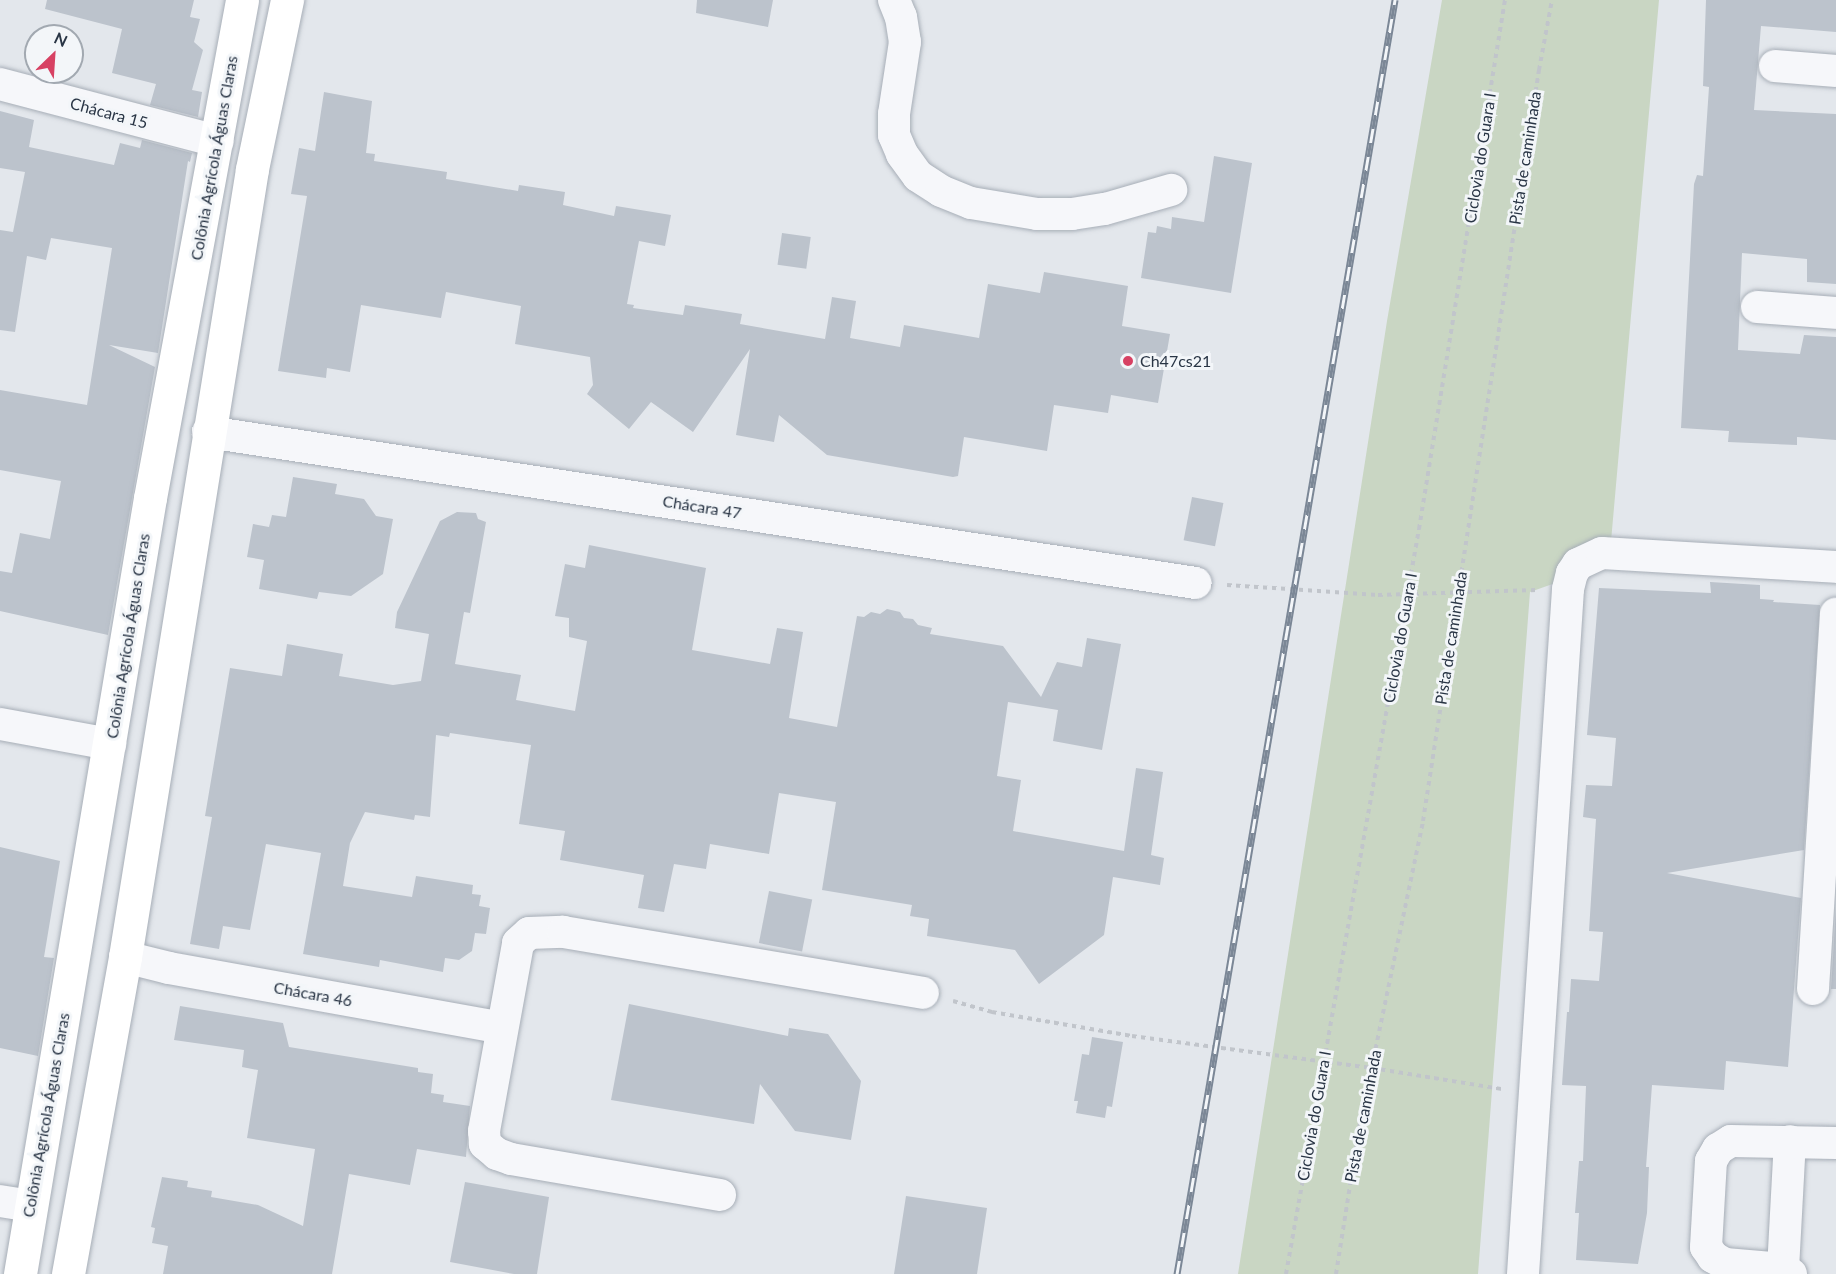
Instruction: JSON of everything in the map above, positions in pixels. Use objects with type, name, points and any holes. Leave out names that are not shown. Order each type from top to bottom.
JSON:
[{"type":"main road","name":"Colônia Agrícola Águas Claras","points":[[20,1274],[15,1203],[110,744],[150,498],[218,141],[242,0]]},
{"type":"main road","points":[[68,1274],[125,957],[252,169],[287,0]]},
{"type":"street","points":[[894,0],[901,17],[905,42],[894,114],[894,135],[902,154],[918,176],[941,191],[971,202],[1037,214],[1072,214],[1105,209],[1171,190]]},
{"type":"street","points":[[1774,66],[1836,71]]},
{"type":"street","name":"Chácara 15","points":[[0,84],[218,141]]},
{"type":"street","points":[[1757,308],[1836,313]]},
{"type":"street","name":"Chácara 47","points":[[208,432],[1196,583]]},
{"type":"street","points":[[1523,1274],[1568,589],[1572,573],[1578,564],[1602,553],[1836,567]]},
{"type":"street","points":[[1813,989],[1836,614]]},
{"type":"street","points":[[0,724],[110,744]]},
{"type":"street","points":[[720,1195],[511,1159],[497,1154],[485,1144],[484,1131],[518,943],[529,933],[563,932],[923,993]]},
{"type":"street","name":"Chácara 46","points":[[125,957],[169,968],[502,1028]]},
{"type":"street","points":[[1790,1140],[1787,1272],[1725,1264],[1713,1257],[1706,1247],[1711,1161],[1718,1149],[1731,1141],[1790,1140],[1836,1143]]},
{"type":"path","name":"Ciclovia do Guara I","points":[[1286,1274],[1408,593],[1505,0]]},
{"type":"path","name":"Pista de caminhada","points":[[1336,1274],[1372,1068],[1423,821],[1539,70],[1552,0]]},
{"type":"path","points":[[1196,583],[1378,595],[1568,589]]},
{"type":"path","points":[[923,993],[992,1012],[1062,1024],[1372,1068],[1495,1089],[1536,1087]]},
{"type":"green space","points":[[1442,0],[1659,0],[1609,564],[1530,592],[1478,1274],[1238,1274],[1387,321]]},
{"type":"building","points":[[47,0],[194,0],[190,17],[200,19],[194,42],[203,50],[192,90],[202,92],[198,117],[150,105],[156,84],[112,73],[122,29],[45,9]]},
{"type":"building","points":[[697,0],[773,0],[768,27],[696,13]]},
{"type":"building","points":[[1706,0],[1836,0],[1836,32],[1761,26],[1754,110],[1836,114],[1836,284],[1807,282],[1807,259],[1742,253],[1738,350],[1800,354],[1804,335],[1836,337],[1836,440],[1797,437],[1797,445],[1728,442],[1729,431],[1681,428],[1694,184],[1697,175],[1703,176],[1709,87],[1703,86]]},
{"type":"building","points":[[324,92],[372,101],[366,153],[375,154],[374,161],[447,172],[446,179],[518,191],[519,185],[565,192],[563,205],[614,216],[616,206],[671,215],[665,246],[639,241],[627,304],[634,305],[633,308],[683,315],[685,305],[742,314],[740,324],[825,339],[832,297],[856,301],[850,338],[900,347],[904,325],[979,338],[988,284],[1040,293],[1044,272],[1128,286],[1122,326],[1170,334],[1158,403],[1111,395],[1108,413],[1054,405],[1047,451],[964,437],[958,476],[953,477],[827,455],[779,415],[774,442],[736,435],[750,349],[693,432],[651,402],[629,429],[587,394],[593,385],[590,357],[515,344],[521,306],[446,292],[441,318],[361,305],[350,372],[327,368],[326,378],[278,371],[307,196],[291,194],[299,148],[315,151]]},
{"type":"building","points":[[0,111],[34,120],[29,147],[114,165],[120,143],[140,148],[142,140],[192,153],[190,162],[188,161],[158,353],[109,345],[155,367],[108,635],[0,611],[0,571],[12,573],[20,533],[50,539],[61,481],[0,470],[0,390],[87,405],[112,248],[51,238],[46,260],[27,256],[15,332],[0,330],[0,230],[13,232],[25,172],[0,168]]},
{"type":"building","points":[[1214,156],[1252,163],[1231,293],[1141,278],[1148,232],[1156,233],[1157,226],[1171,229],[1172,217],[1204,222]]},
{"type":"building","points":[[782,233],[811,237],[806,269],[778,265]]},
{"type":"building","points":[[293,477],[337,484],[335,494],[364,499],[376,516],[393,519],[383,574],[351,596],[319,592],[317,599],[259,589],[264,560],[247,557],[253,524],[269,527],[272,515],[286,517]]},
{"type":"building","points":[[1192,497],[1223,503],[1215,546],[1184,540]]},
{"type":"building","points":[[457,512],[476,513],[478,519],[486,522],[470,613],[464,612],[455,664],[521,675],[516,700],[575,711],[587,641],[569,637],[569,618],[555,616],[565,564],[585,568],[589,545],[706,568],[692,650],[770,664],[777,628],[803,632],[789,718],[837,727],[857,616],[864,617],[871,612],[880,614],[887,609],[900,612],[904,618],[913,619],[918,625],[932,628],[930,634],[1003,646],[1041,697],[1057,662],[1082,667],[1087,638],[1121,644],[1102,750],[1053,741],[1058,710],[1008,702],[997,776],[1021,780],[1013,831],[1124,851],[1136,768],[1163,772],[1151,855],[1164,858],[1160,885],[1113,877],[1104,935],[1039,984],[1015,950],[927,936],[929,919],[910,916],[912,905],[822,890],[836,802],[779,793],[769,854],[710,844],[706,869],[674,864],[664,912],[638,908],[644,875],[560,860],[565,831],[519,824],[531,745],[450,733],[449,737],[436,735],[430,817],[415,815],[414,820],[365,812],[350,843],[343,886],[412,897],[416,876],[473,885],[472,894],[481,895],[479,906],[490,908],[486,934],[475,933],[472,951],[459,960],[445,958],[443,972],[380,960],[379,967],[303,954],[321,853],[266,844],[250,930],[223,926],[219,949],[190,944],[212,817],[205,816],[230,668],[282,676],[287,644],[343,654],[339,676],[393,685],[421,681],[429,634],[395,628],[397,612],[440,521]]},
{"type":"building","points":[[1710,582],[1760,585],[1760,599],[1820,605],[1804,850],[1667,873],[1801,898],[1788,1067],[1726,1061],[1724,1090],[1652,1085],[1646,1167],[1649,1167],[1647,1213],[1638,1264],[1576,1260],[1579,1213],[1575,1213],[1579,1161],[1583,1161],[1586,1086],[1562,1085],[1567,1012],[1569,1012],[1571,979],[1599,981],[1603,932],[1589,931],[1596,819],[1583,817],[1586,785],[1612,786],[1616,738],[1587,735],[1599,588],[1711,593]]},
{"type":"building","points":[[0,847],[60,861],[44,957],[54,958],[38,1056],[0,1048]]},
{"type":"building","points":[[769,891],[812,899],[802,951],[759,943]]},
{"type":"building","points":[[1836,908],[1836,989],[1831,989]]},
{"type":"building","points":[[629,1004],[788,1036],[789,1028],[828,1034],[861,1081],[851,1140],[795,1131],[760,1084],[754,1124],[611,1100]]},
{"type":"building","points":[[180,1006],[283,1023],[289,1047],[418,1068],[418,1072],[433,1074],[431,1093],[444,1095],[443,1102],[470,1106],[466,1157],[417,1149],[410,1185],[349,1174],[332,1274],[163,1274],[168,1246],[152,1243],[155,1228],[151,1227],[162,1177],[188,1181],[187,1187],[212,1191],[211,1197],[258,1205],[303,1226],[315,1149],[247,1138],[258,1070],[242,1067],[244,1050],[174,1040]]},
{"type":"building","points":[[1092,1037],[1123,1042],[1112,1107],[1107,1106],[1105,1118],[1076,1113],[1078,1101],[1074,1101],[1082,1054],[1089,1055]]},
{"type":"building","points":[[465,1182],[549,1197],[537,1274],[514,1274],[450,1262]]},
{"type":"building","points":[[906,1196],[987,1208],[977,1274],[894,1274]]},
{"type":"railway","points":[[1177,1274],[1395,0]]},
{"type":"place","name":"Ch47cs21","points":[[1128,361]]}]
